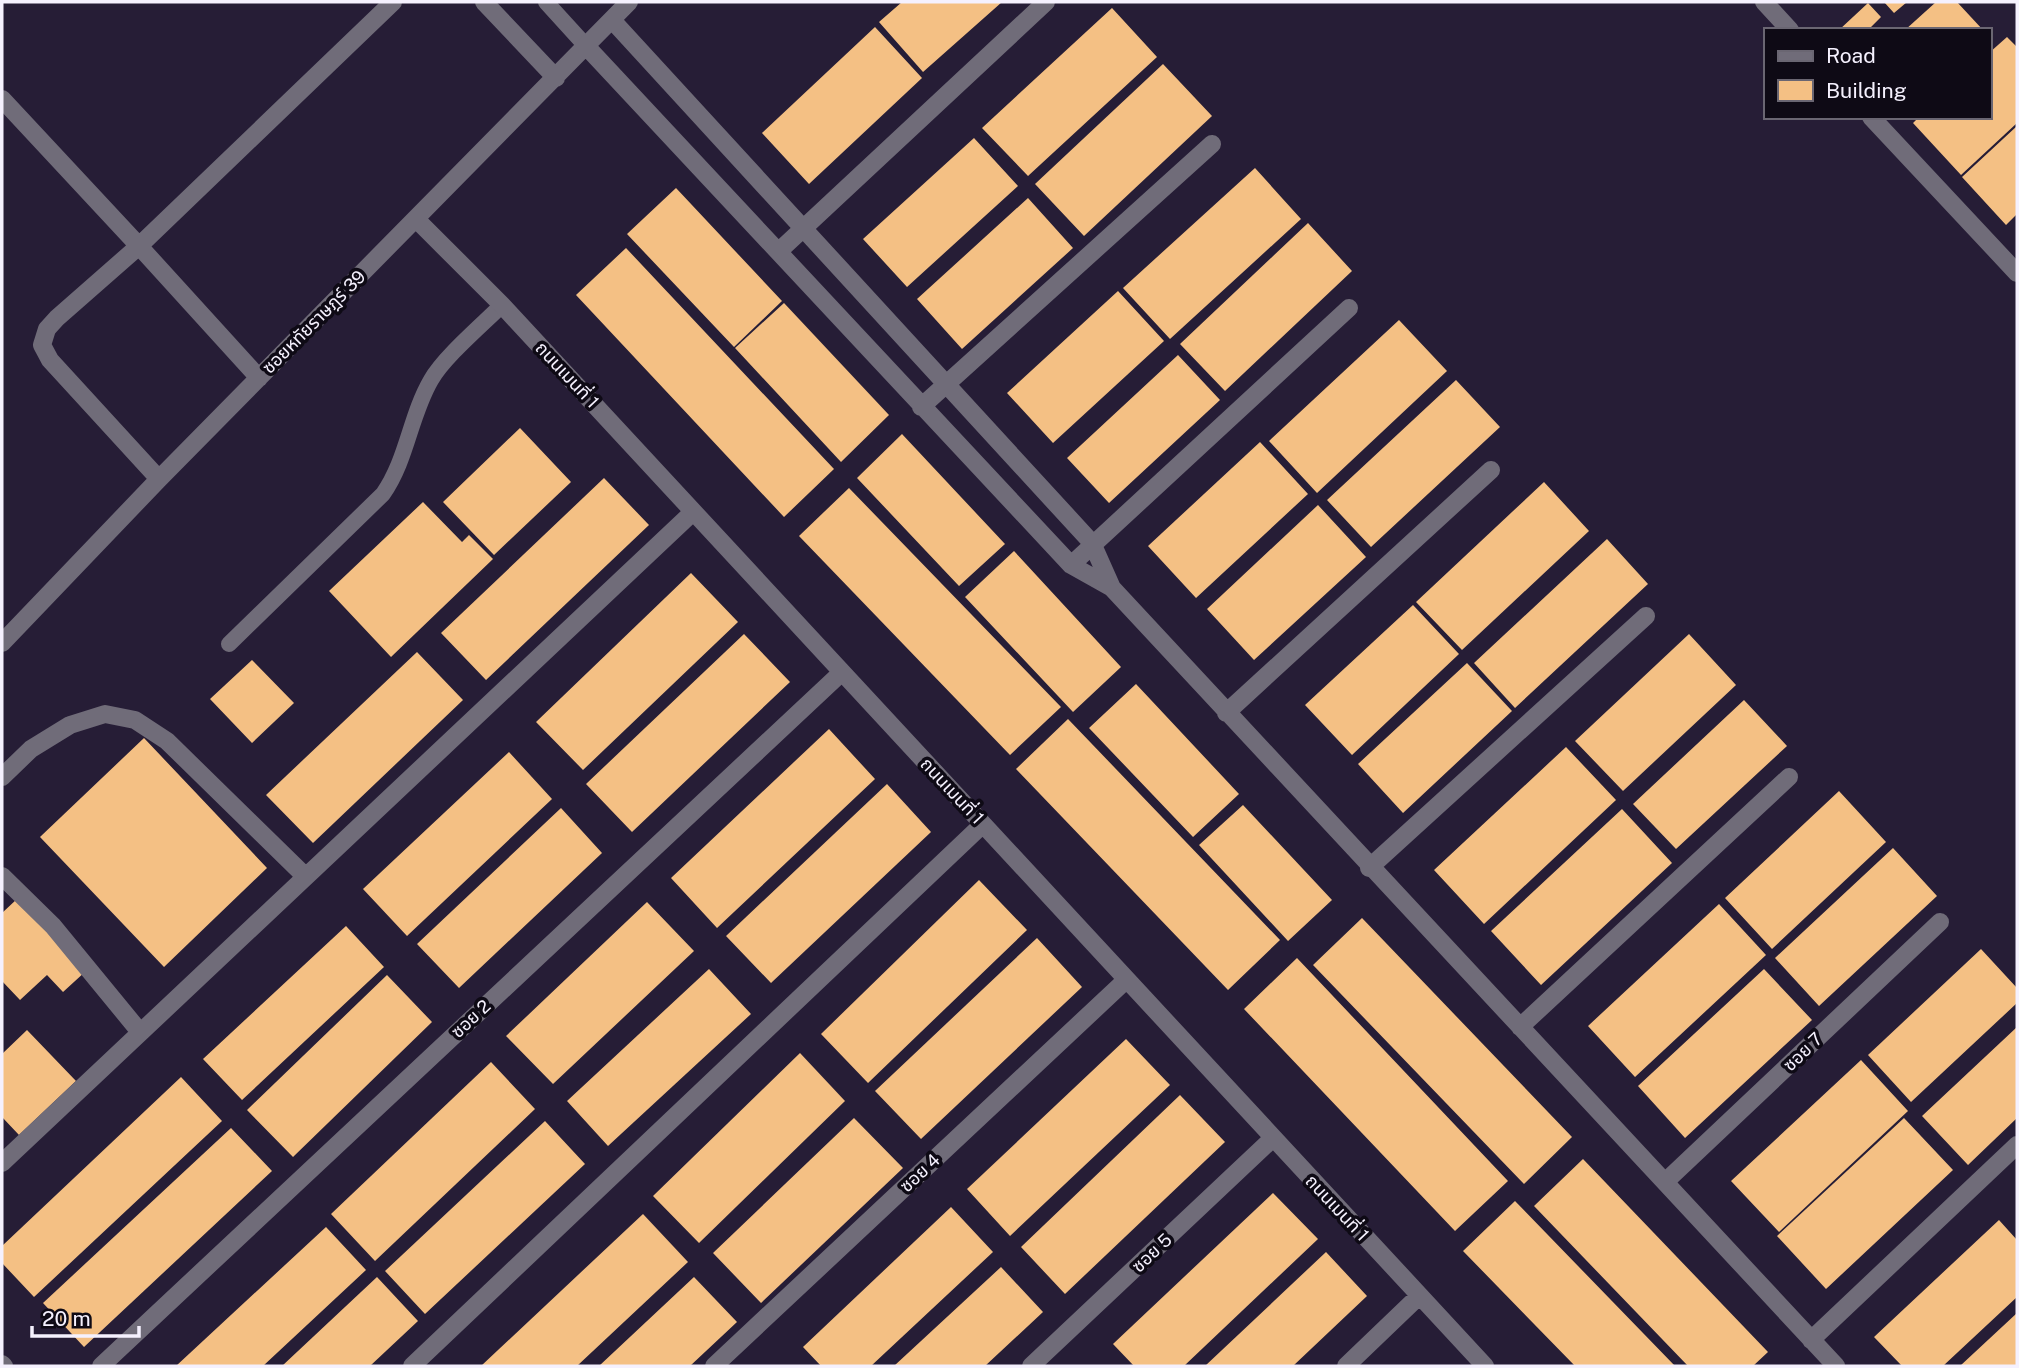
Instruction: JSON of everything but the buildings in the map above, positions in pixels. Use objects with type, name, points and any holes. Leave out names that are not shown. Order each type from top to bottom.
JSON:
[{"type":"street","points":[[159,479],[50,360],[42,345],[47,330],[57,318],[139,246],[393,2]]},
{"type":"street","points":[[484,2],[556,78]]},
{"type":"street","name":"ซอยหทัยราษฎร์ 39","points":[[2,643],[159,479],[628,2]]},
{"type":"street","points":[[779,251],[1046,2]]},
{"type":"street","points":[[1764,2],[1788,28]]},
{"type":"street","points":[[612,20],[802,230],[1093,543],[1112,588]]},
{"type":"street","points":[[586,46],[1070,565],[1112,588],[1369,868],[1836,1366]]},
{"type":"street","points":[[2,99],[259,378]]},
{"type":"street","points":[[1873,119],[2017,273]]},
{"type":"street","points":[[921,407],[1212,144]]},
{"type":"street","name":"ถนนเมนที่ 1","points":[[416,219],[502,305],[1485,1366]]},
{"type":"street","points":[[1070,565],[1349,308]]},
{"type":"street","points":[[1226,713],[1491,470]]},
{"type":"street","points":[[2,1163],[693,512]]},
{"type":"street","points":[[1369,868],[1646,616]]},
{"type":"street","name":"ซอย 2","points":[[101,1366],[841,673]]},
{"type":"street","points":[[2,777],[32,749],[70,725],[105,714],[135,720],[167,741],[305,876]]},
{"type":"street","points":[[1520,1027],[1789,777]]},
{"type":"street","points":[[412,1366],[982,825]]},
{"type":"street","points":[[2,876],[53,926],[140,1032]]},
{"type":"street","name":"ซอย 7","points":[[1665,1182],[1940,922]]},
{"type":"street","name":"ซอย 4","points":[[714,1366],[1126,980]]},
{"type":"street","name":"ซอย 5","points":[[1031,1366],[1272,1139]]},
{"type":"street","points":[[1811,1340],[2017,1145]]},
{"type":"street","points":[[1346,1366],[1419,1296]]},
{"type":"lane","points":[[546,2],[586,46]]},
{"type":"lane","points":[[229,644],[383,494],[396,476],[413,418],[432,378],[502,305]]}]
